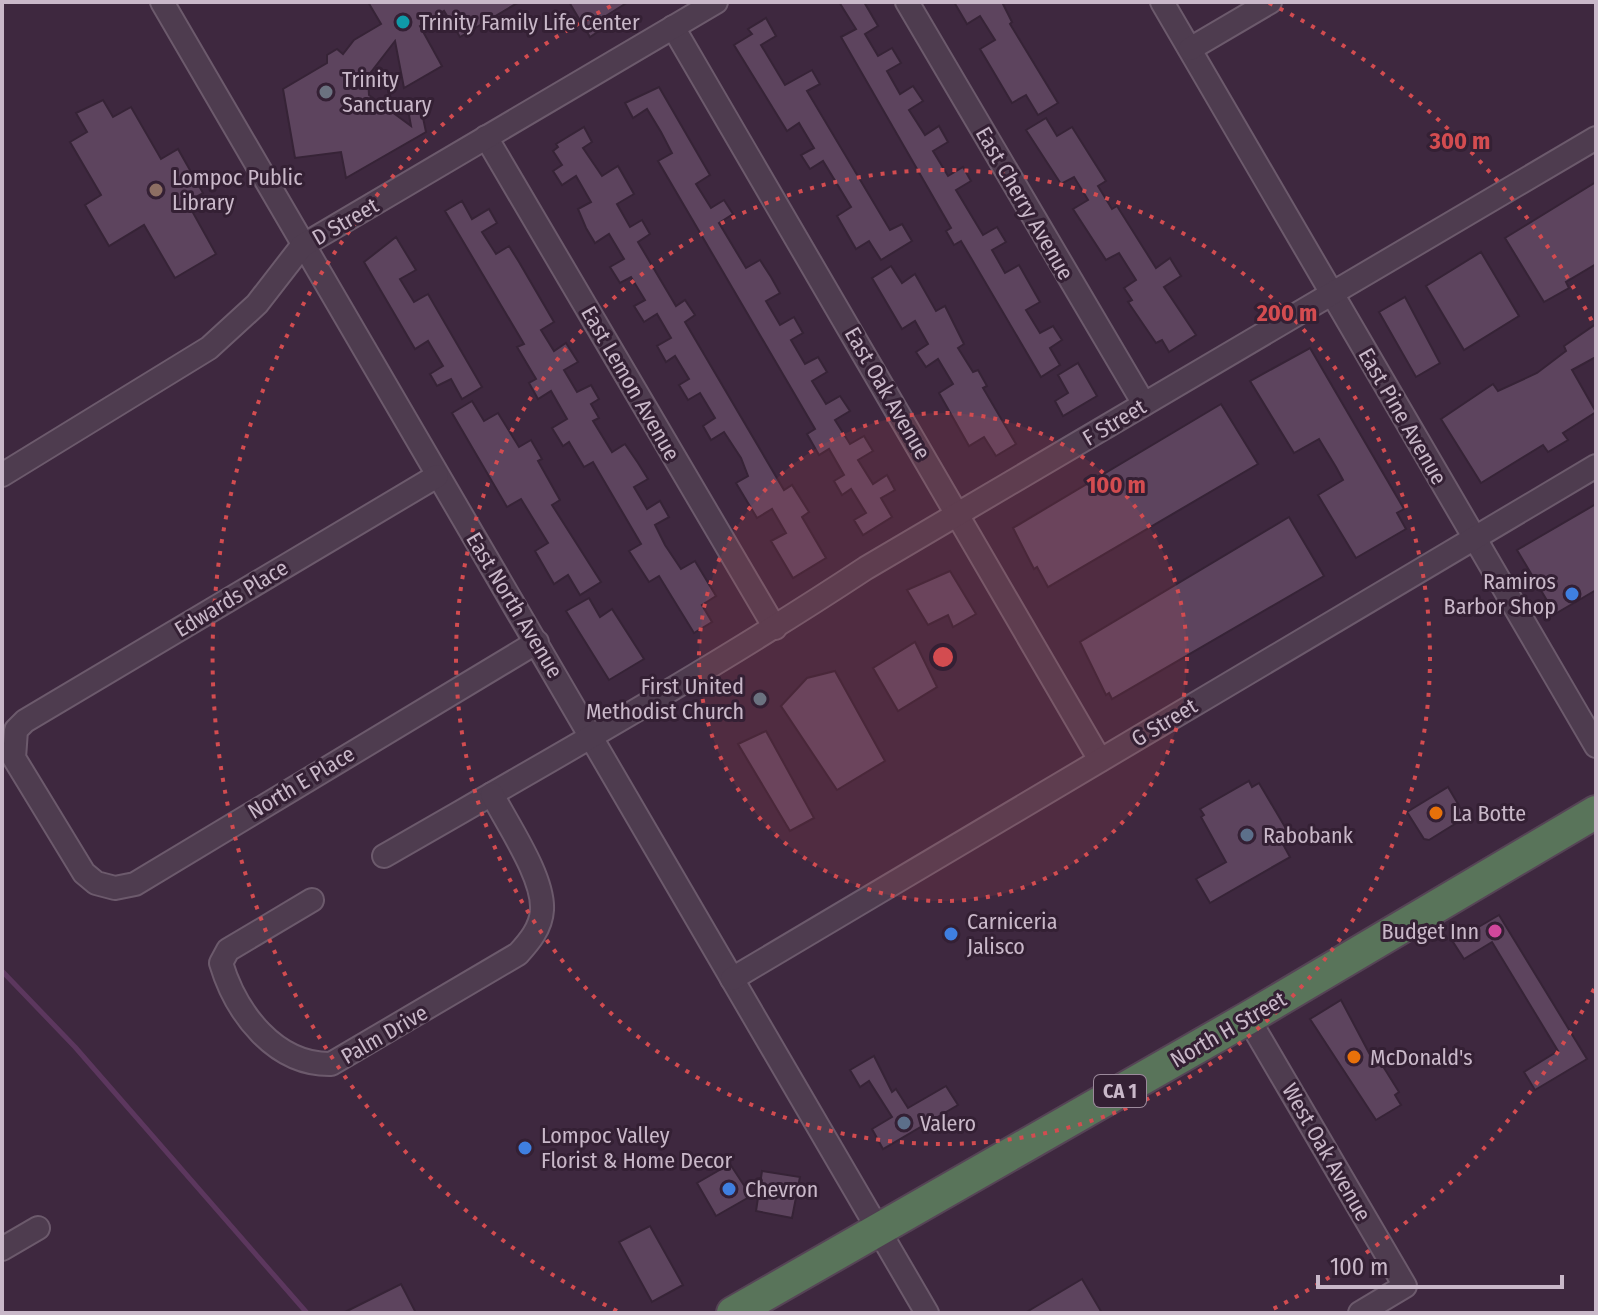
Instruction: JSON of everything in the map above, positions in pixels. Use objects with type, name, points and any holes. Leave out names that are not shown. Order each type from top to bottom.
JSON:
[{"type":"highway","name":"North H Street","points":[[733,1313],[872,1220],[1248,1018],[1596,812]]},
{"type":"street","name":"East North Avenue","points":[[162,2],[437,476],[594,737],[927,1313]]},
{"type":"street","name":"D Street","points":[[2,475],[209,348],[257,304],[302,246],[716,2]]},
{"type":"street","name":"East Cherry Avenue","points":[[907,2],[1144,404]]},
{"type":"street","name":"East Pine Avenue","points":[[1162,2],[1596,746]]},
{"type":"street","points":[[1190,49],[1270,2]]},
{"type":"street","name":"East Oak Avenue","points":[[673,27],[1100,760]]},
{"type":"street","name":"East Lemon Avenue","points":[[486,137],[775,628]]},
{"type":"street","name":"F Street","points":[[594,737],[775,628],[866,568],[1596,138]]},
{"type":"street","name":"G Street","points":[[732,979],[1596,466]]},
{"type":"street","name":"Edwards Place","points":[[25,721],[437,476]]},
{"type":"street","name":"North E Place","points":[[25,721],[16,730],[14,758],[69,853],[96,883],[115,888],[135,884],[537,642]]},
{"type":"street","points":[[384,856],[594,737]]},
{"type":"street","name":"Palm Drive","points":[[312,900],[228,950],[221,963],[227,985],[275,1048],[298,1060],[331,1064],[518,954],[532,938],[540,918],[540,892],[492,794]]},
{"type":"street","name":"West Oak Avenue","points":[[1248,1018],[1405,1286],[1360,1313]]},
{"type":"street","points":[[2,1249],[38,1228]]},
{"type":"building","points":[[368,2],[519,2],[460,37],[444,11],[420,26],[442,66],[404,88],[395,41],[368,76],[369,95],[411,126],[409,115],[421,108],[426,132],[346,178],[341,152],[295,158],[283,89],[327,63],[327,55],[337,49],[343,54],[354,40],[381,24]]},
{"type":"building","points":[[569,2],[628,2],[601,19],[605,27],[590,37]]},
{"type":"building","points":[[839,2],[864,2],[878,26],[865,34],[878,56],[892,48],[901,63],[887,71],[900,94],[913,86],[923,101],[909,110],[925,135],[939,126],[948,142],[933,151],[948,176],[963,167],[971,181],[956,190],[983,235],[997,227],[1006,242],[992,250],[1005,273],[1019,265],[1040,302],[1026,310],[1040,333],[1053,326],[1062,340],[1050,348],[1060,365],[1041,377],[961,241],[954,245],[946,231],[951,228],[841,37],[856,29]]},
{"type":"building","points":[[954,2],[1002,2],[1012,22],[1010,24],[1058,103],[1038,115],[1026,95],[1012,103],[980,49],[995,40],[980,16],[967,24]]},
{"type":"building","points":[[766,18],[776,36],[761,45],[785,85],[812,70],[820,84],[807,91],[890,230],[902,224],[912,241],[881,260],[869,241],[856,249],[837,216],[851,207],[823,161],[810,169],[801,155],[814,148],[799,123],[787,131],[734,45],[752,34],[748,29]]},
{"type":"building","points":[[659,87],[710,175],[696,184],[711,208],[724,200],[733,214],[719,223],[746,268],[760,260],[771,277],[780,293],[766,301],[780,325],[794,317],[803,333],[791,340],[805,364],[818,357],[827,372],[812,381],[826,404],[840,396],[850,411],[835,420],[850,444],[864,436],[873,451],[858,460],[873,484],[887,475],[895,490],[881,498],[892,517],[863,535],[854,520],[866,513],[851,489],[842,495],[834,481],[844,475],[829,449],[819,455],[807,434],[815,429],[658,161],[672,153],[661,132],[647,109],[633,118],[625,103]]},
{"type":"building","name":"Lompoc Public Library","points":[[103,100],[113,117],[131,107],[161,159],[178,149],[203,193],[187,202],[216,254],[175,278],[144,225],[109,246],[85,205],[101,195],[70,142],[87,132],[76,113]]},
{"type":"building","points":[[1046,118],[1057,136],[1072,127],[1106,181],[1098,186],[1112,209],[1117,206],[1156,268],[1170,258],[1181,276],[1164,287],[1196,335],[1169,352],[1162,340],[1156,343],[1128,302],[1132,300],[1124,288],[1136,280],[1119,253],[1106,260],[1073,209],[1088,200],[1074,177],[1061,184],[1026,130]]},
{"type":"building","points":[[584,127],[592,142],[583,148],[602,176],[618,166],[634,194],[617,204],[630,227],[642,220],[650,234],[638,242],[676,306],[685,300],[695,315],[685,322],[784,490],[792,485],[809,512],[802,517],[826,558],[793,578],[771,541],[786,533],[772,509],[757,518],[736,483],[748,476],[741,458],[724,432],[711,440],[703,426],[715,418],[700,393],[688,400],[679,385],[689,379],[675,356],[666,362],[657,346],[671,338],[657,314],[644,322],[634,306],[645,300],[631,277],[620,283],[610,267],[624,259],[609,234],[595,243],[586,228],[578,209],[591,202],[576,176],[562,185],[553,171],[562,165],[553,151],[558,147],[556,144]]},
{"type":"building","points":[[1596,182],[1596,264],[1566,282],[1569,288],[1544,302],[1505,238]]},
{"type":"building","points":[[462,201],[472,219],[489,209],[497,223],[482,232],[496,254],[509,246],[519,262],[554,322],[541,330],[554,351],[566,343],[578,362],[564,370],[577,392],[591,385],[599,399],[591,404],[599,418],[593,421],[612,452],[625,444],[648,479],[634,487],[647,509],[660,501],[669,517],[655,525],[665,545],[681,569],[695,561],[716,596],[702,605],[712,622],[694,633],[659,576],[649,582],[629,551],[641,544],[593,462],[584,467],[569,442],[563,446],[552,428],[567,419],[551,391],[538,399],[529,383],[536,379],[517,347],[524,344],[445,211]]},
{"type":"building","points":[[396,237],[416,270],[400,279],[414,302],[428,294],[482,387],[462,399],[451,379],[437,386],[430,374],[443,366],[428,341],[415,349],[364,262]]},
{"type":"building","points":[[1481,252],[1519,316],[1464,350],[1426,286]]},
{"type":"building","points":[[891,266],[902,283],[915,274],[936,311],[945,306],[964,344],[958,348],[973,372],[978,370],[987,386],[983,388],[1016,444],[996,456],[984,437],[969,446],[939,393],[953,384],[938,359],[926,367],[916,352],[928,344],[915,321],[902,329],[872,278]]},
{"type":"building","points":[[1405,297],[1440,363],[1416,377],[1379,312]]},
{"type":"building","points":[[1596,324],[1596,357],[1572,370],[1596,412],[1563,433],[1568,440],[1548,452],[1543,445],[1481,483],[1441,419],[1493,384],[1498,391],[1537,373],[1566,351],[1564,346]]},
{"type":"building","points":[[1310,348],[1404,509],[1397,513],[1406,529],[1356,558],[1318,495],[1343,480],[1336,467],[1319,439],[1294,453],[1250,381]]},
{"type":"building","points":[[1078,363],[1097,396],[1063,416],[1055,401],[1068,393],[1058,375]]},
{"type":"building","points":[[472,401],[484,421],[498,413],[519,447],[531,440],[542,459],[538,461],[560,500],[552,505],[601,582],[580,595],[568,575],[554,584],[535,551],[548,543],[521,499],[507,507],[452,413]]},
{"type":"building","points":[[1221,404],[1258,464],[1048,587],[1037,567],[1034,569],[1013,528]]},
{"type":"building","points":[[1596,504],[1596,590],[1555,614],[1517,550]]},
{"type":"building","points":[[1289,517],[1324,576],[1112,699],[1109,693],[1106,695],[1080,642]]},
{"type":"building","points":[[950,571],[976,614],[953,627],[948,615],[928,625],[907,590]]},
{"type":"building","points":[[589,598],[600,617],[612,609],[644,659],[609,680],[566,611]]},
{"type":"building","points":[[915,642],[937,687],[898,711],[873,668]]},
{"type":"building","points":[[835,671],[885,761],[837,790],[781,706],[807,678]]},
{"type":"building","points":[[766,731],[814,818],[790,831],[738,744]]},
{"type":"building","name":"Rabobank","points":[[1249,781],[1252,787],[1259,783],[1288,832],[1279,837],[1290,857],[1210,903],[1196,879],[1226,862],[1201,817],[1204,815],[1200,809]]},
{"type":"building","name":"La Botte","points":[[1448,787],[1464,814],[1456,819],[1458,822],[1429,840],[1424,839],[1407,812]]},
{"type":"building","points":[[1499,915],[1587,1059],[1535,1090],[1524,1072],[1558,1051],[1492,942],[1464,959],[1453,942]]},
{"type":"building","name":"McDonald's","points":[[1341,1000],[1376,1066],[1381,1063],[1399,1092],[1395,1095],[1401,1105],[1376,1120],[1310,1019]]},
{"type":"building","name":"Valero","points":[[874,1056],[892,1092],[896,1089],[908,1108],[946,1086],[958,1105],[883,1149],[872,1129],[892,1117],[869,1081],[860,1087],[850,1070]]},
{"type":"building","points":[[730,1164],[751,1196],[716,1216],[697,1183]]},
{"type":"building","points":[[762,1171],[800,1177],[792,1218],[756,1211]]},
{"type":"building","points":[[650,1226],[683,1285],[652,1302],[619,1242]]},
{"type":"building","points":[[1082,1279],[1102,1313],[1025,1313]]},
{"type":"building","points":[[401,1284],[416,1313],[343,1313]]},
{"type":"waterway","points":[[2,971],[75,1047],[307,1313]]},
{"type":"place","name":"Trinity Family Life Center","points":[[403,22]]},
{"type":"place","name":"Trinity Sanctuary","points":[[326,92]]},
{"type":"place","name":"Lompoc Public Library","points":[[156,190]]},
{"type":"place","name":"Ramiros Barbor Shop","points":[[1572,594]]},
{"type":"place","name":"First United Methodist Church","points":[[760,699]]},
{"type":"place","name":"La Botte","points":[[1436,813]]},
{"type":"place","name":"Rabobank","points":[[1247,835]]},
{"type":"place","name":"Budget Inn","points":[[1495,931]]},
{"type":"place","name":"Carniceria Jalisco","points":[[951,934]]},
{"type":"place","name":"McDonald's","points":[[1354,1057]]},
{"type":"place","name":"Valero","points":[[904,1123]]},
{"type":"place","name":"Lompoc Valley Florist & Home Decor","points":[[525,1148]]},
{"type":"place","name":"Chevron","points":[[729,1189]]}]
